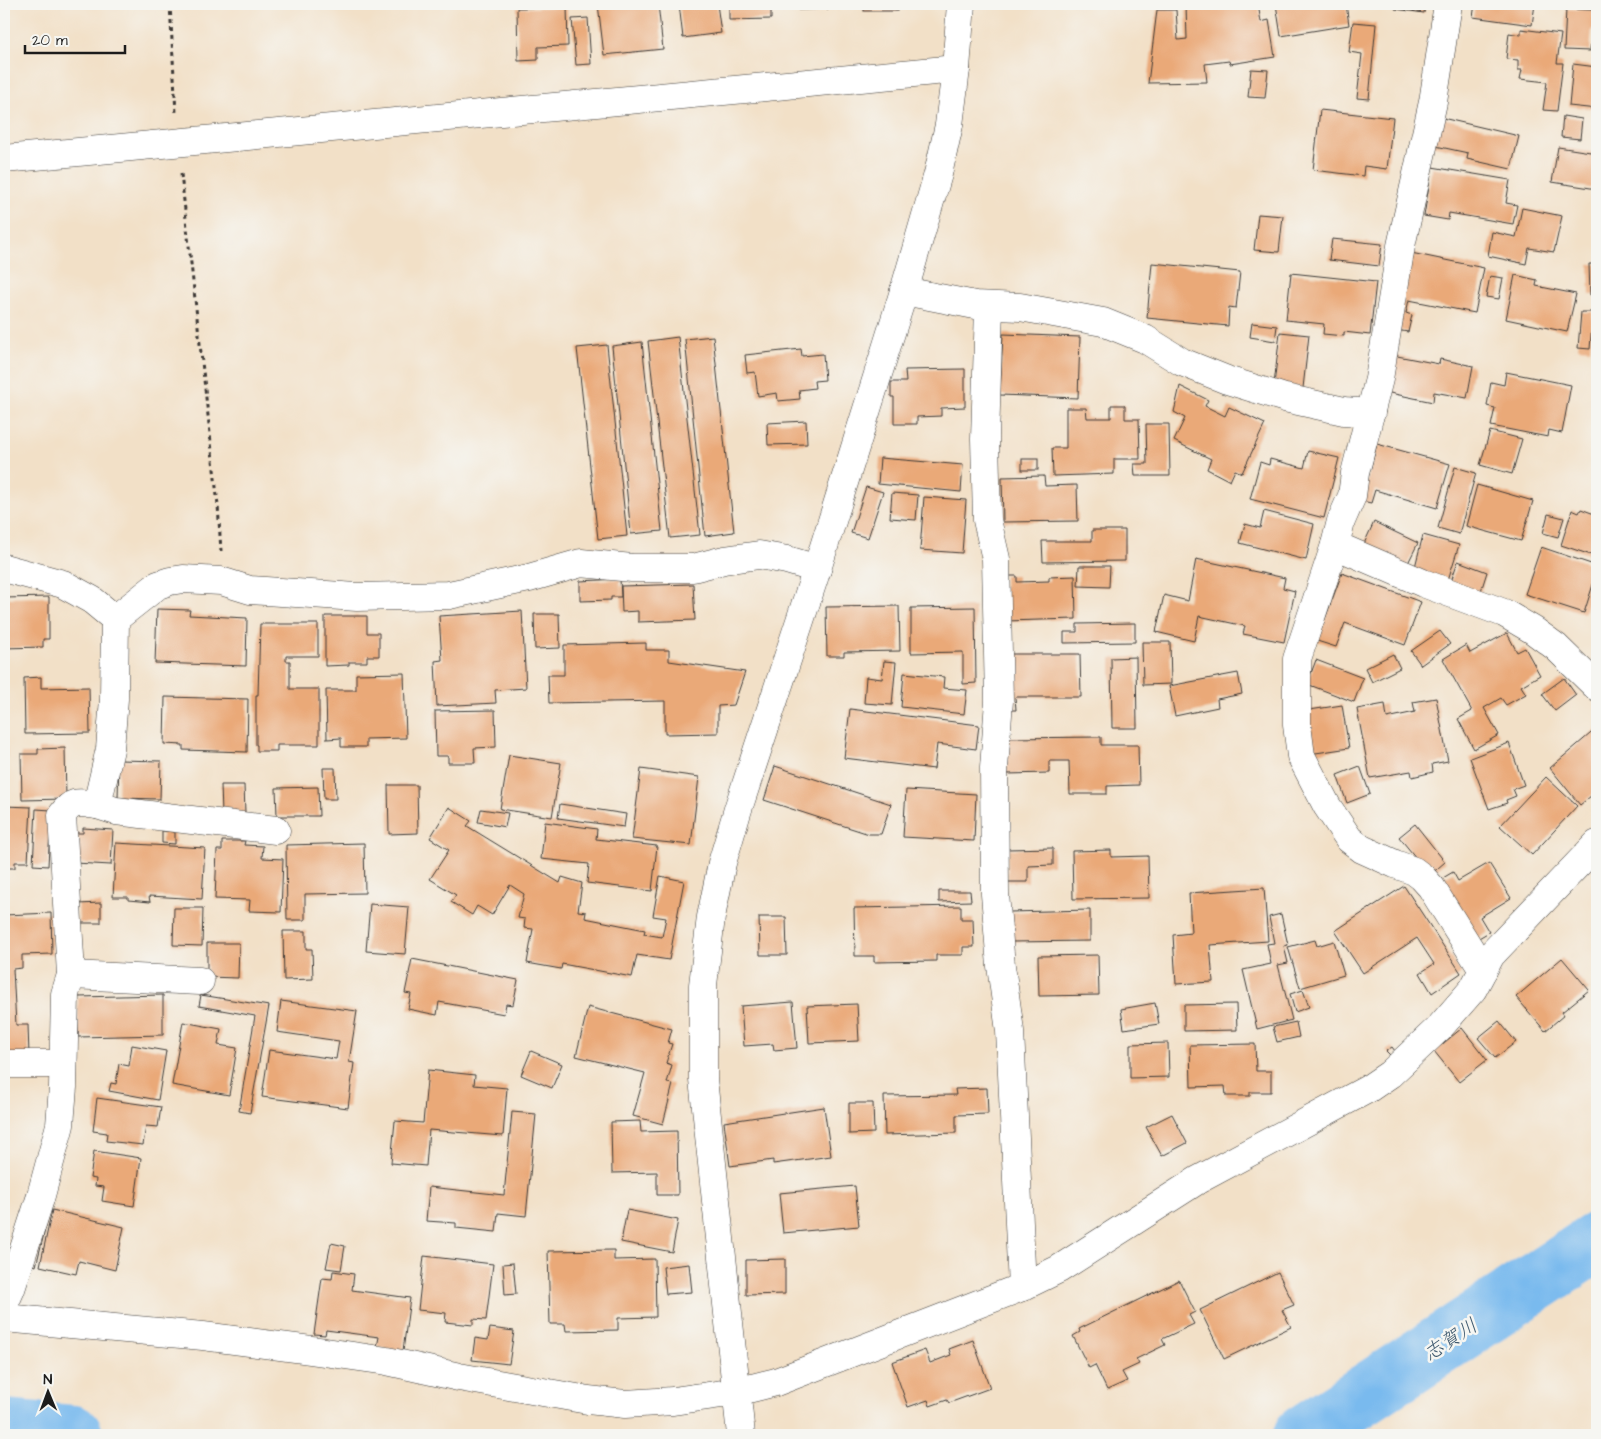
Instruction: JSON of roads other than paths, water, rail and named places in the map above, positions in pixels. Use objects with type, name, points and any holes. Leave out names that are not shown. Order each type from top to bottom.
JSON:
[{"type":"street","points":[[741,1430],[703,1079],[703,985],[706,950],[722,863],[904,291],[940,166],[949,125],[961,4]]},
{"type":"street","points":[[1448,4],[1433,102],[1401,246],[1379,378],[1355,473],[1352,496],[1341,521],[1335,545],[1297,659],[1297,724],[1301,756],[1326,806],[1349,839],[1362,849],[1395,864],[1414,870],[1422,876],[1431,887],[1483,970]]},
{"type":"street","points":[[4,159],[956,69]]},
{"type":"street","points":[[904,291],[989,307],[1020,307],[1103,322],[1145,339],[1182,362],[1227,380],[1285,398],[1344,411],[1371,413]]},
{"type":"street","points":[[989,307],[985,439],[987,520],[996,559],[999,701],[994,768],[995,894],[1001,966],[1010,1031],[1022,1286]]},
{"type":"street","points":[[1335,545],[1423,583],[1504,614],[1533,630],[1556,646],[1597,687]]},
{"type":"street","points":[[115,619],[158,585],[170,580],[202,579],[221,581],[250,590],[357,597],[450,595],[529,578],[581,563],[632,568],[693,568],[724,560],[759,555],[787,560],[817,569]]},
{"type":"street","points":[[4,568],[63,584],[92,600],[115,619]]},
{"type":"street","points":[[97,805],[110,749],[114,699],[115,619]]},
{"type":"street","points":[[4,1305],[40,1199],[60,1125],[63,1087],[65,994],[71,975],[62,815],[69,806],[78,803],[97,805],[116,811],[276,830]]},
{"type":"street","points":[[4,1318],[203,1336],[311,1350],[387,1361],[459,1377],[588,1400],[625,1404],[673,1401],[736,1392],[776,1382],[1022,1286],[1059,1269],[1198,1180],[1368,1089],[1416,1052],[1440,1027],[1473,989],[1492,956],[1597,844]]},
{"type":"street","points":[[71,975],[200,981]]},
{"type":"street","points":[[4,1064],[63,1064]]},
{"type":"waterway","name":"志賀川","points":[[1303,1435],[1597,1242]]},
{"type":"waterway","name":"志賀川","points":[[4,1429],[73,1435]]}]
